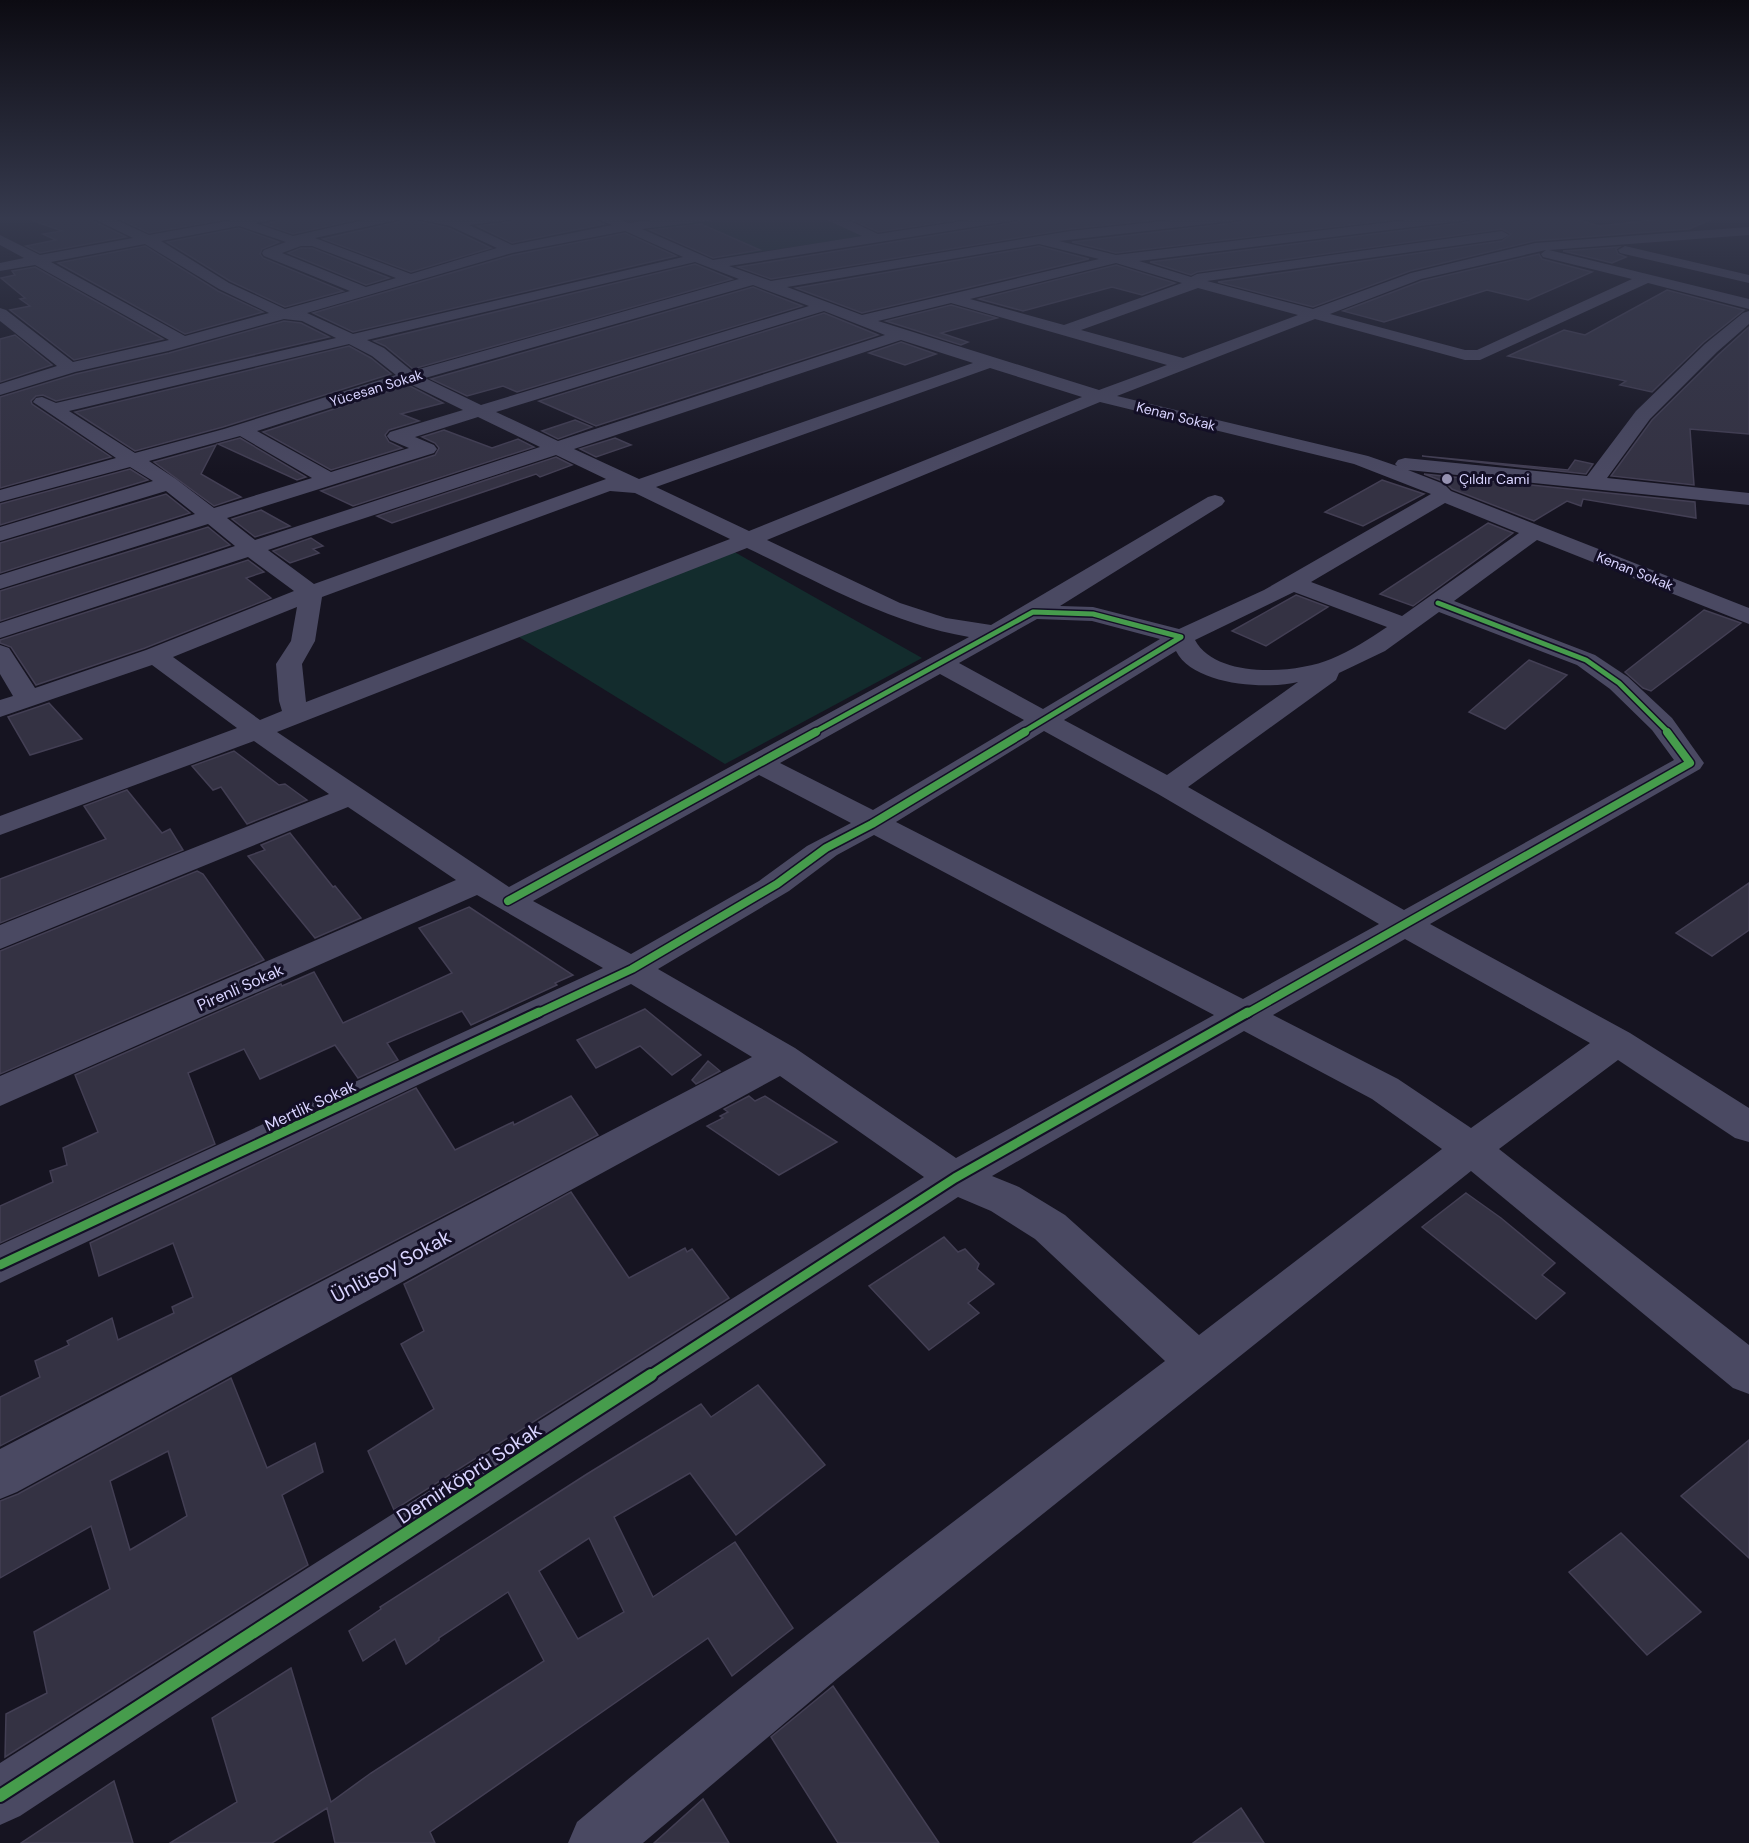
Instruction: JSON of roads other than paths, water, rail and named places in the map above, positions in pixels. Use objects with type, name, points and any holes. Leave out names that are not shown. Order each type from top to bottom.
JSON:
[{"type":"street","points":[[110,302],[182,341]]},
{"type":"street","points":[[258,302],[283,314],[306,317],[350,338],[378,352],[409,376],[891,608],[930,622],[994,633]]},
{"type":"street","points":[[0,390],[70,368],[328,302]]},
{"type":"street","points":[[54,409],[350,338],[515,302]]},
{"type":"street","name":"Yücesan Sokak","points":[[0,496],[242,430],[409,376],[688,302]]},
{"type":"street","name":"Kenan Sokak","points":[[814,302],[901,335],[1098,397],[1361,460],[1437,488],[1444,495],[1749,617]]},
{"type":"street","points":[[861,320],[923,302]]},
{"type":"street","points":[[977,302],[1184,364]]},
{"type":"street","points":[[1066,330],[1146,302]]},
{"type":"street","points":[[1264,302],[1465,355],[1480,355],[1596,302]]},
{"type":"street","points":[[0,826],[258,730],[747,540],[1098,397],[1350,302]]},
{"type":"street","points":[[477,473],[397,436],[825,306]]},
{"type":"street","points":[[0,313],[70,368]]},
{"type":"street","points":[[1593,483],[1643,415],[1711,348],[1749,316]]},
{"type":"street","points":[[0,631],[901,335]]},
{"type":"street","points":[[0,709],[155,655],[311,592],[608,485],[637,487],[988,363]]},
{"type":"street","points":[[21,384],[54,409],[169,483],[252,549],[311,592]]},
{"type":"street","points":[[242,430],[330,480]]},
{"type":"street","points":[[0,582],[427,449]]},
{"type":"street","points":[[1361,460],[1749,499]]},
{"type":"street","points":[[0,534],[169,483]]},
{"type":"street","name":"Mertlik Sokak","points":[[0,1265],[632,969],[753,896],[774,888],[811,858],[872,824],[1181,637],[1272,595],[1444,495]]},
{"type":"street","name":"Pirenli Sokak","points":[[0,1092],[494,891],[759,763],[1033,612],[1215,501]]},
{"type":"street","points":[[1168,788],[1337,666],[1376,646],[1536,531]]},
{"type":"street","points":[[1292,583],[1404,625]]},
{"type":"street","points":[[297,714],[292,701],[289,664],[303,641],[311,592]]},
{"type":"street","name":"Demirköprü Sokak","points":[[0,1796],[955,1178],[1690,762],[1662,724],[1619,683],[1586,660],[1438,603]]},
{"type":"street","points":[[1033,612],[1093,614],[1181,637],[1191,656],[1214,669],[1240,676],[1283,678],[1337,666]]},
{"type":"street","points":[[0,653],[28,699]]},
{"type":"street","points":[[155,655],[351,795],[494,891],[782,1058],[955,1178],[1005,1199],[1050,1227],[1198,1364]]},
{"type":"street","points":[[940,663],[1168,788],[1404,924],[1617,1042],[1749,1127]]},
{"type":"street","points":[[759,763],[872,824],[1385,1089],[1471,1149],[1749,1373]]},
{"type":"street","points":[[0,938],[351,795]]},
{"type":"street","points":[[598,1843],[686,1766],[756,1709],[1471,1149],[1617,1042]]},
{"type":"street","name":"Ünlüsoy Sokak","points":[[0,1475],[782,1058]]},
{"type":"place","name":"Çıldır Cami","points":[[1447,479]]}]
